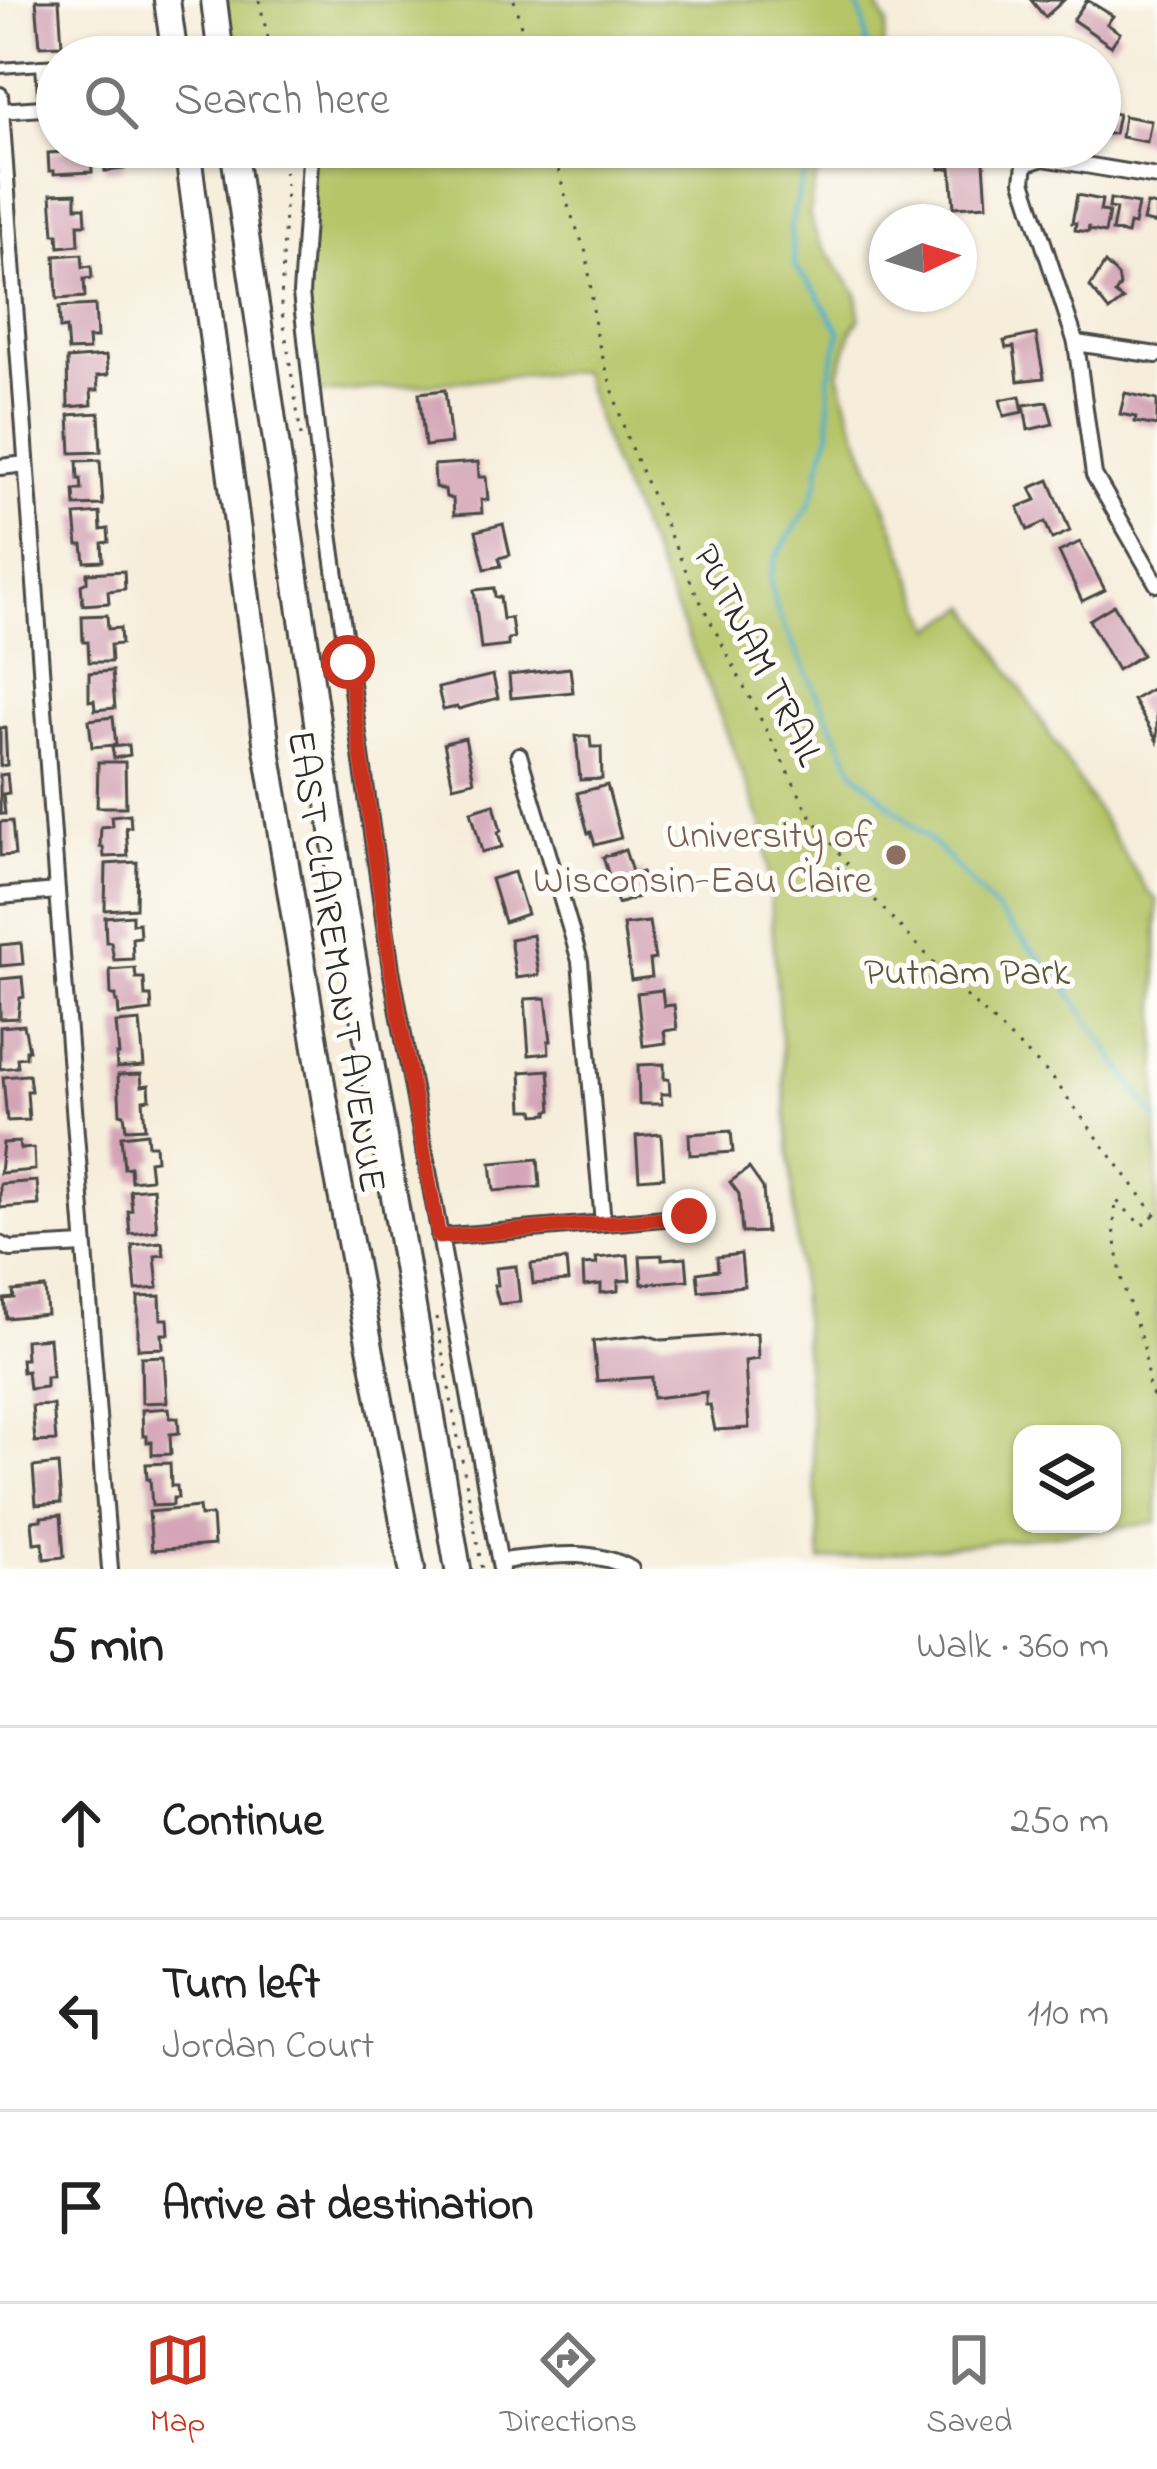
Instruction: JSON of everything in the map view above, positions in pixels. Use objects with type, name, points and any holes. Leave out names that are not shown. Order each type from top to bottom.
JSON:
[{"type":"main road","points":[[167,0],[172,36]]},
{"type":"main road","points":[[214,0],[221,36]]},
{"type":"main road","name":"EAST CLAIREMONT AVENUE","points":[[187,168],[267,749],[334,1157],[412,1569]]},
{"type":"main road","name":"EAST CLAIREMONT AVENUE","points":[[236,168],[344,899],[458,1569]]},
{"type":"street","points":[[0,95],[5,228],[110,1569]]},
{"type":"street","points":[[0,111],[36,108]]},
{"type":"street","points":[[309,168],[301,260],[304,332],[373,854],[501,1565],[591,1555],[631,1569]]},
{"type":"street","points":[[1024,168],[1023,181],[1045,257],[1076,343],[1094,475],[1157,584]]},
{"type":"street","points":[[1103,168],[1157,177]]},
{"type":"street","points":[[1076,343],[1157,355]]},
{"type":"street","points":[[0,467],[26,464]]},
{"type":"street","points":[[519,755],[580,961],[603,1222]]},
{"type":"street","points":[[0,896],[57,891]]},
{"type":"street","points":[[439,1237],[689,1216]]},
{"type":"street","points":[[0,1244],[11,1250],[84,1245]]},
{"type":"lane","points":[[0,68],[36,65]]},
{"type":"path","points":[[259,0],[268,36]]},
{"type":"path","points":[[514,0],[523,36]]},
{"type":"path","name":"PUTNAM TRAIL","points":[[557,168],[587,256],[596,335],[628,441],[695,591],[809,813],[874,898],[960,990],[1051,1076],[1156,1216]]},
{"type":"path","points":[[1156,1216],[1142,1226],[1116,1200],[1114,1228],[1122,1282],[1144,1348],[1149,1390],[1157,1400]]},
{"type":"green space","points":[[215,0],[874,0],[887,24],[885,36],[226,36]]},
{"type":"green space","name":"Putnam Park","points":[[310,168],[824,168],[816,177],[809,215],[819,241],[857,294],[860,318],[839,373],[852,419],[933,629],[969,606],[1157,900],[1157,1523],[1121,1527],[1121,1425],[1013,1425],[1013,1533],[1069,1533],[821,1561],[765,832],[708,684],[612,463],[581,371],[312,394],[304,332]]},
{"type":"building","points":[[36,0],[59,0],[61,36],[39,36]]},
{"type":"building","points":[[1031,0],[1064,0],[1045,17]]},
{"type":"building","points":[[1087,0],[1113,16],[1107,24],[1120,33],[1096,36],[1073,20]]},
{"type":"building","points":[[1124,116],[1151,121],[1147,142],[1121,137]]},
{"type":"building","points":[[92,168],[92,172],[54,174],[49,171]]},
{"type":"building","points":[[951,168],[984,168],[987,205],[954,204]]},
{"type":"building","points":[[76,193],[76,207],[85,207],[86,224],[78,224],[79,245],[59,247],[51,194]]},
{"type":"building","points":[[1077,195],[1102,200],[1100,211],[1109,212],[1105,233],[1089,226],[1088,232],[1075,230]]},
{"type":"building","points":[[1110,199],[1138,204],[1127,234],[1112,231],[1116,209],[1109,208]]},
{"type":"building","points":[[1147,204],[1157,206],[1157,224],[1143,221]]},
{"type":"building","points":[[82,254],[83,267],[91,266],[92,278],[84,279],[85,297],[57,299],[55,256]]},
{"type":"building","points":[[1105,263],[1118,276],[1120,286],[1115,294],[1123,300],[1109,311],[1090,287]]},
{"type":"building","points":[[95,305],[97,338],[88,338],[89,350],[68,351],[59,307]]},
{"type":"building","points":[[1036,334],[1044,378],[1018,381],[1014,347],[1006,348],[1004,341]]},
{"type":"building","points":[[106,356],[108,375],[97,376],[92,405],[68,407],[67,359]]},
{"type":"building","points":[[445,390],[451,443],[425,446],[419,393]]},
{"type":"building","points":[[1125,393],[1157,400],[1157,426],[1120,414]]},
{"type":"building","points":[[1020,396],[1023,412],[1004,416],[1000,400]]},
{"type":"building","points":[[1047,402],[1053,424],[1028,430],[1024,405]]},
{"type":"building","points":[[99,413],[101,452],[71,453],[69,415]]},
{"type":"building","points":[[100,460],[103,505],[75,506],[74,490],[82,490],[77,461]]},
{"type":"building","points":[[478,462],[479,477],[486,477],[488,500],[481,500],[482,513],[454,515],[453,499],[435,487],[434,465]]},
{"type":"building","points":[[1049,480],[1070,531],[1052,539],[1045,522],[1028,530],[1018,507],[1036,500],[1030,488]]},
{"type":"building","points":[[100,513],[101,530],[108,529],[109,542],[102,543],[103,561],[85,562],[75,515]]},
{"type":"building","points":[[503,524],[510,555],[499,558],[501,566],[485,569],[476,531]]},
{"type":"building","points":[[1080,542],[1105,590],[1082,601],[1059,552]]},
{"type":"building","points":[[124,571],[125,589],[108,591],[109,603],[83,605],[81,585],[87,582],[87,573]]},
{"type":"building","points":[[494,588],[503,619],[511,618],[514,638],[508,639],[508,646],[481,649],[474,590]]},
{"type":"building","points":[[1114,605],[1142,655],[1117,670],[1089,620]]},
{"type":"building","points":[[107,615],[108,629],[120,628],[121,644],[110,645],[111,662],[89,662],[82,616]]},
{"type":"building","points":[[570,668],[573,692],[511,698],[509,675]]},
{"type":"building","points":[[112,671],[115,708],[95,710],[94,700],[89,701],[89,673]]},
{"type":"building","points":[[493,675],[498,698],[443,710],[438,688]]},
{"type":"building","points":[[1157,686],[1157,741],[1133,700]]},
{"type":"building","points":[[113,717],[116,745],[92,747],[89,720]]},
{"type":"building","points":[[5,727],[7,765],[0,766],[0,728]]},
{"type":"building","points":[[576,736],[590,736],[591,747],[601,747],[602,779],[580,780]]},
{"type":"building","points":[[465,738],[474,781],[453,786],[444,743]]},
{"type":"building","points":[[129,745],[130,755],[114,758],[112,747]]},
{"type":"building","points":[[98,762],[125,762],[126,807],[97,807]]},
{"type":"building","points":[[7,774],[9,793],[3,794],[5,814],[0,814],[0,775]]},
{"type":"building","points":[[607,785],[621,838],[595,845],[577,793]]},
{"type":"building","points":[[494,804],[502,847],[482,852],[471,811]]},
{"type":"building","points":[[130,814],[128,856],[104,857],[101,827],[112,826],[111,816]]},
{"type":"building","points":[[12,821],[15,855],[0,856],[0,822]]},
{"type":"building","points":[[625,850],[633,875],[642,872],[648,888],[618,904],[603,857]]},
{"type":"building","points":[[137,862],[136,908],[105,910],[106,864]]},
{"type":"building","points":[[514,872],[527,914],[504,922],[491,879]]},
{"type":"building","points":[[132,915],[132,924],[139,923],[140,937],[132,938],[133,959],[114,960],[111,942],[106,942],[105,917]]},
{"type":"building","points":[[649,922],[655,959],[650,960],[652,977],[631,980],[623,925]]},
{"type":"building","points":[[533,935],[539,975],[516,978],[510,939]]},
{"type":"building","points":[[21,943],[23,964],[0,966],[0,945]]},
{"type":"building","points":[[135,968],[136,978],[144,978],[152,1011],[119,1015],[116,995],[111,995],[110,970]]},
{"type":"building","points":[[22,977],[24,997],[18,1018],[0,1019],[0,979]]},
{"type":"building","points":[[662,990],[664,1006],[674,1005],[677,1029],[664,1031],[666,1043],[643,1046],[637,993]]},
{"type":"building","points":[[546,998],[549,1053],[529,1055],[525,999]]},
{"type":"building","points":[[140,1021],[144,1066],[117,1068],[116,1023]]},
{"type":"building","points":[[24,1025],[26,1057],[17,1058],[18,1067],[0,1069],[0,1027]]},
{"type":"building","points":[[664,1064],[670,1094],[661,1094],[662,1104],[639,1104],[638,1065]]},
{"type":"building","points":[[549,1070],[552,1110],[535,1115],[534,1110],[523,1110],[521,1072]]},
{"type":"building","points":[[141,1074],[142,1086],[149,1085],[150,1099],[143,1100],[145,1128],[126,1129],[118,1075]]},
{"type":"building","points":[[29,1075],[29,1120],[7,1121],[3,1077]]},
{"type":"building","points":[[731,1131],[733,1152],[690,1155],[689,1134]]},
{"type":"building","points":[[147,1133],[148,1145],[155,1145],[156,1160],[149,1161],[151,1179],[131,1181],[130,1167],[124,1168],[121,1136]]},
{"type":"building","points":[[661,1134],[664,1177],[639,1179],[636,1136]]},
{"type":"building","points":[[19,1142],[20,1149],[34,1148],[35,1170],[0,1173],[3,1143]]},
{"type":"building","points":[[538,1159],[540,1187],[494,1191],[491,1163]]},
{"type":"building","points":[[749,1168],[763,1188],[766,1232],[742,1233],[739,1194],[730,1182]]},
{"type":"building","points":[[37,1181],[39,1205],[0,1208],[0,1184]]},
{"type":"building","points":[[153,1188],[157,1231],[130,1234],[130,1190]]},
{"type":"building","points":[[162,1242],[164,1255],[155,1256],[158,1288],[136,1290],[132,1245]]},
{"type":"building","points":[[741,1254],[744,1286],[699,1291],[697,1273],[718,1270],[717,1257]]},
{"type":"building","points":[[628,1255],[630,1280],[618,1281],[618,1291],[601,1293],[601,1284],[584,1286],[583,1265],[597,1264],[596,1258]]},
{"type":"building","points":[[662,1255],[662,1259],[686,1257],[688,1280],[642,1284],[640,1256]]},
{"type":"building","points":[[566,1260],[568,1281],[533,1284],[531,1264]]},
{"type":"building","points":[[516,1266],[520,1302],[499,1304],[496,1268]]},
{"type":"building","points":[[45,1288],[47,1314],[6,1318],[4,1299],[14,1298],[13,1291]]},
{"type":"building","points":[[160,1296],[161,1319],[168,1319],[169,1334],[162,1334],[163,1348],[138,1349],[138,1297]]},
{"type":"building","points":[[757,1333],[758,1359],[745,1361],[749,1428],[715,1430],[706,1392],[653,1398],[652,1377],[597,1381],[593,1341]]},
{"type":"building","points":[[49,1338],[52,1377],[46,1377],[46,1387],[29,1389],[27,1371],[22,1372],[25,1340]]},
{"type":"building","points":[[164,1356],[167,1402],[142,1403],[141,1357]]},
{"type":"building","points":[[53,1405],[56,1441],[35,1442],[32,1406]]},
{"type":"building","points":[[169,1408],[170,1418],[178,1418],[179,1433],[170,1434],[171,1454],[152,1455],[152,1442],[143,1436],[142,1410]]},
{"type":"building","points":[[170,1463],[171,1486],[177,1486],[178,1498],[173,1498],[173,1505],[152,1506],[146,1464]]},
{"type":"building","points":[[58,1464],[61,1503],[36,1505],[33,1467]]},
{"type":"building","points":[[199,1507],[200,1516],[212,1515],[214,1545],[152,1550],[149,1512]]},
{"type":"building","points":[[61,1515],[64,1557],[44,1559],[43,1542],[34,1543],[32,1521]]},
{"type":"waterway","points":[[854,0],[865,36]]},
{"type":"waterway","points":[[808,168],[790,228],[795,267],[840,332],[829,379],[830,433],[809,506],[776,557],[770,580],[776,609],[855,772],[939,849],[1063,983],[1157,1120]]},
{"type":"place","name":"University of Wisconsin-Eau Claire","points":[[896,855]]},
{"type":"route","points":[[348,662],[391,969],[439,1237],[689,1216]]}]
